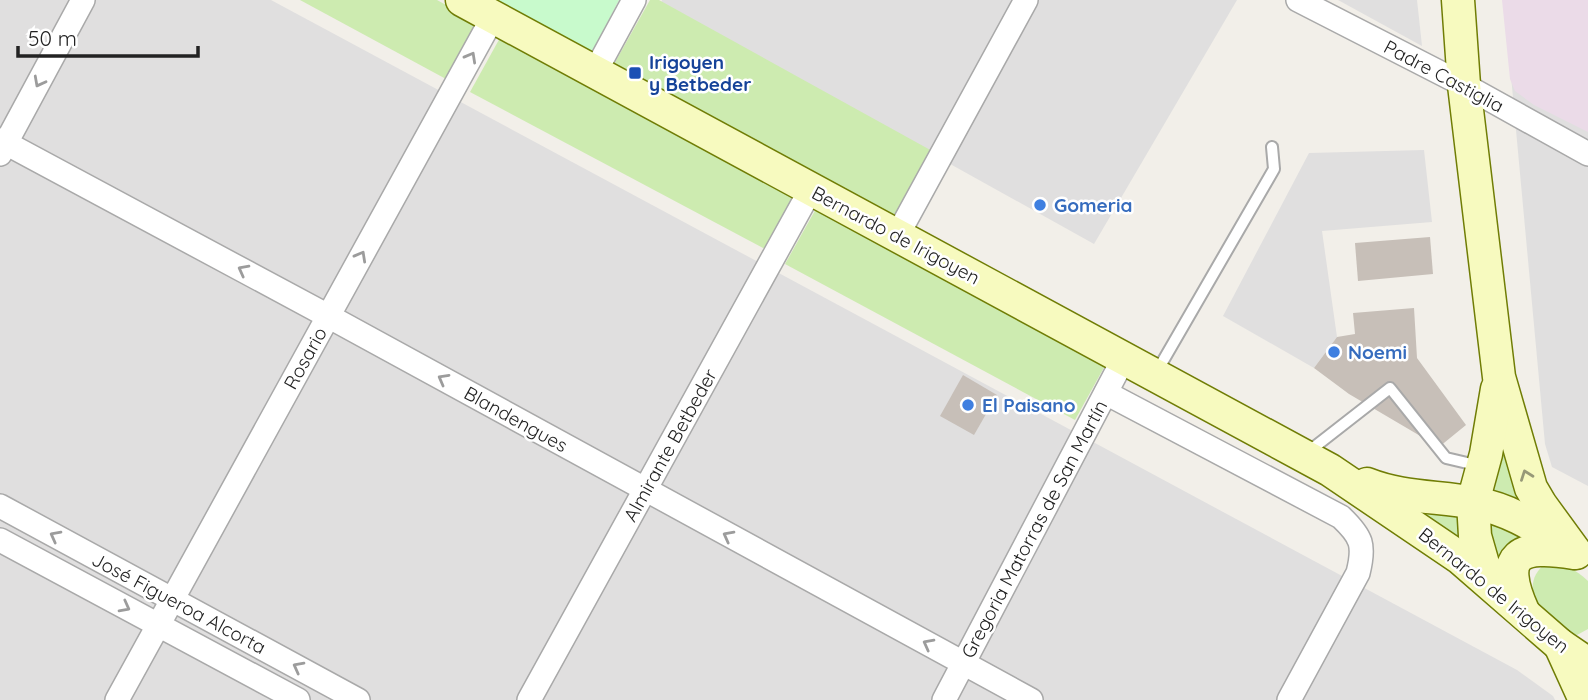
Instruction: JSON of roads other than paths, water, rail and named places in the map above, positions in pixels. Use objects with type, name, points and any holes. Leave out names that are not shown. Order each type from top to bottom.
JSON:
[{"type":"street","points":[[2,146],[83,0]]},
{"type":"street","name":"Bernardo de Irigoyen","points":[[462,0],[1317,463],[1378,489],[1474,502],[1499,509],[1523,519],[1582,558]]},
{"type":"street","points":[[595,72],[634,0]]},
{"type":"street","points":[[897,236],[1026,0]]},
{"type":"street","name":"Padre Castiglia","points":[[1298,0],[1464,85],[1588,154]]},
{"type":"street","points":[[1458,0],[1464,85],[1499,377],[1531,488],[1582,558]]},
{"type":"street","name":"Rosario","points":[[117,700],[493,17]]},
{"type":"street","name":"Blandengues","points":[[2,146],[328,316],[1031,700]]},
{"type":"street","name":"Almirante Betbeder","points":[[529,700],[811,189]]},
{"type":"street","name":"Gregoria Matorras de San Martín","points":[[944,700],[1124,358]]},
{"type":"street","points":[[1499,377],[1474,502],[1478,546],[1483,564],[1499,591]]},
{"type":"street","points":[[1106,393],[1341,517],[1353,528],[1362,542],[1358,573],[1289,700]]},
{"type":"street","name":"Bernardo de Irigoyen","points":[[1317,463],[1460,558],[1524,614],[1574,645],[1588,664]]},
{"type":"street","name":"José Figueroa Alcorta","points":[[0,506],[358,700]]},
{"type":"street","name":"José Figueroa Alcorta","points":[[0,540],[298,700]]},
{"type":"street","points":[[1524,614],[1511,573],[1516,559],[1526,552],[1544,548],[1582,558]]},
{"type":"street","points":[[1574,645],[1585,700]]},
{"type":"lane","points":[[1155,376],[1274,169],[1272,146]]},
{"type":"lane","points":[[1317,463],[1390,388],[1446,458],[1483,466]]},
{"type":"place","name":"Irigoyen y Betbeder","points":[[635,73]]},
{"type":"place","name":"Gomeria","points":[[1040,205]]},
{"type":"place","name":"Noemi","points":[[1334,352]]},
{"type":"place","name":"El Paisano","points":[[968,405]]}]
